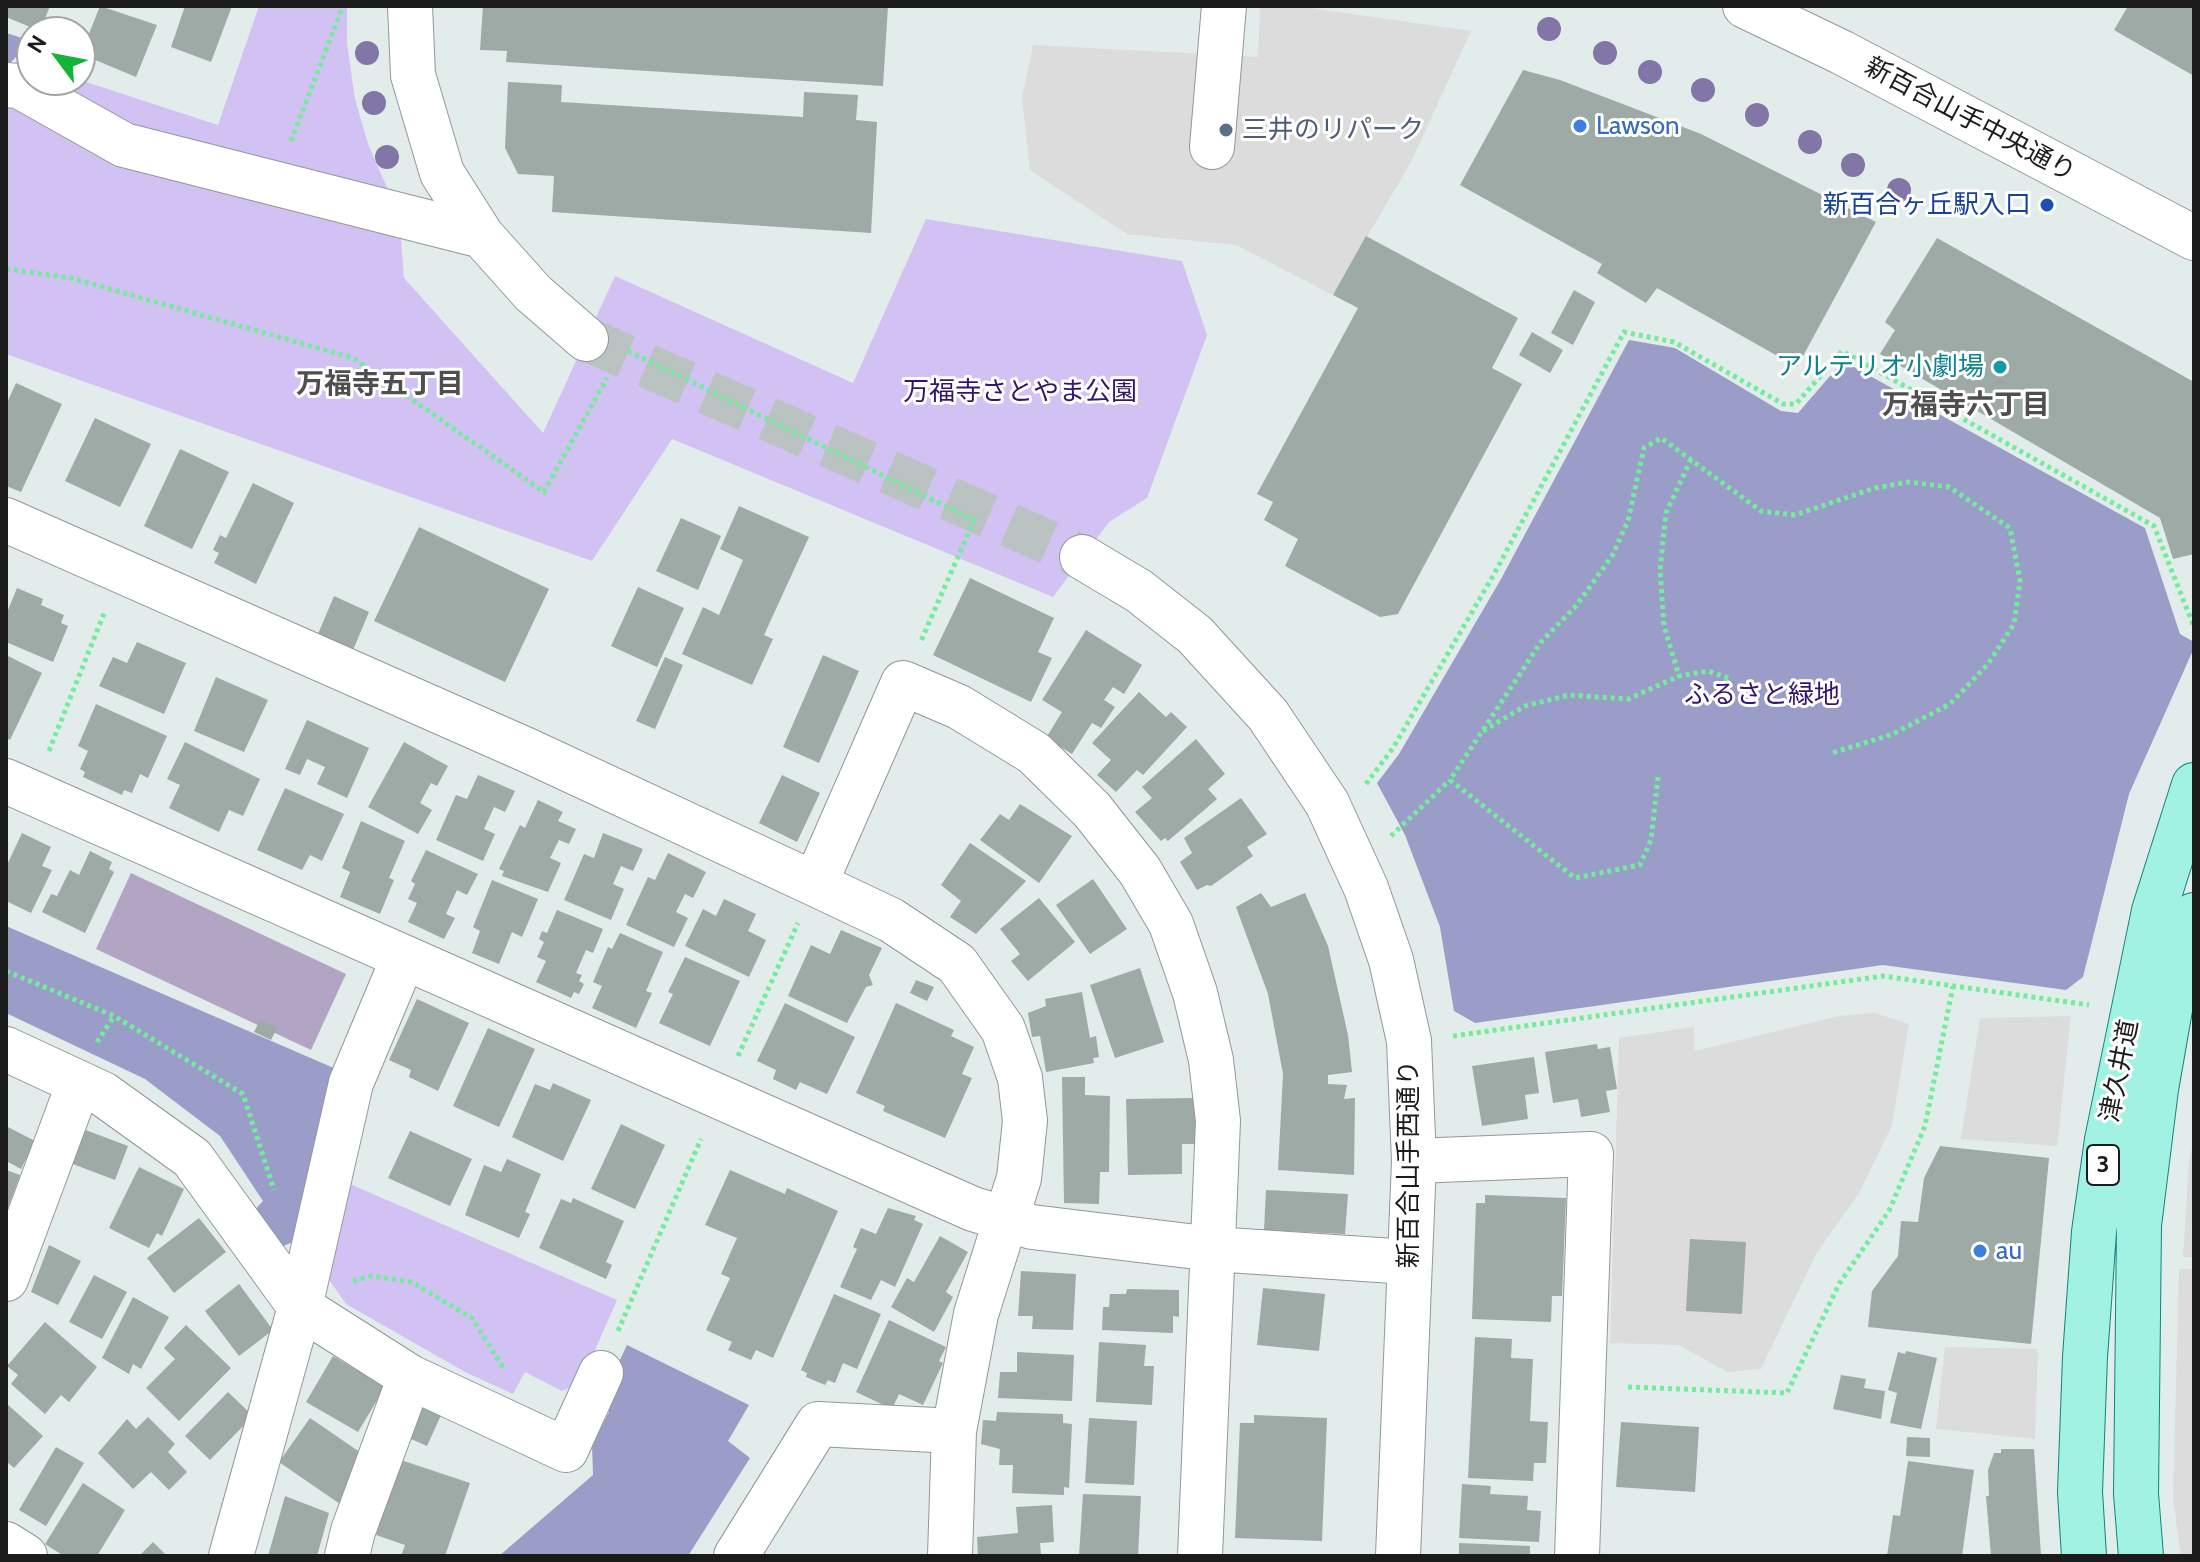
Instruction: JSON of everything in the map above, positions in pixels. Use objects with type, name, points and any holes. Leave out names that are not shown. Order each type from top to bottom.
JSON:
[{"type":"main road","name":"津久井道","points":[[2084,1556],[2080,1492],[2085,1357],[2094,1232],[2107,1140],[2154,911],[2194,785]]},
{"type":"main road","name":"津久井道","points":[[2141,1556],[2136,1494],[2139,1225],[2156,1089],[2170,1009],[2194,915]]},
{"type":"street","points":[[410,6],[413,75],[442,173],[482,236],[533,293],[606,354]]},
{"type":"street","points":[[1212,147],[1224,6]]},
{"type":"street","name":"新百合山手中央通り","points":[[1763,9],[2194,238]]},
{"type":"street","points":[[6,85],[19,86],[124,145],[482,236]]},
{"type":"street","points":[[6,520],[529,751],[815,884],[891,920],[957,964],[1003,1029],[1020,1078],[1025,1121],[1019,1178],[976,1314],[954,1431],[950,1556]]},
{"type":"street","name":"新百合山手西通り","points":[[1082,557],[1139,591],[1195,635],[1268,715],[1327,803],[1366,888],[1391,960],[1409,1041],[1414,1161],[1398,1556]]},
{"type":"street","points":[[815,884],[903,683],[959,707],[1034,753],[1092,810],[1140,871],[1171,924],[1195,993],[1211,1060],[1218,1121],[1200,1556]]},
{"type":"street","points":[[19,786],[403,959],[973,1209],[1032,1227],[1213,1249],[1409,1262]]},
{"type":"street","points":[[231,1556],[300,1307],[351,1083],[403,959]]},
{"type":"street","points":[[6,1049],[86,1065],[103,1094],[192,1158],[300,1307],[410,1377],[566,1450],[601,1373]]},
{"type":"street","points":[[6,1279],[86,1065]]},
{"type":"street","points":[[1414,1161],[1591,1154],[1577,1556]]},
{"type":"street","points":[[347,1556],[353,1531],[410,1377]]},
{"type":"street","points":[[736,1556],[818,1424],[954,1431]]},
{"type":"street","points":[[6,1544],[25,1556]]},
{"type":"path","points":[[275,183],[343,6]]},
{"type":"path","points":[[6,269],[71,278],[353,358],[544,492],[606,354],[974,520],[903,683]]},
{"type":"path","points":[[1366,784],[1393,748],[1493,576],[1624,332],[1674,342],[1783,404],[1796,404],[1842,351],[2154,526],[2194,627]]},
{"type":"path","points":[[1391,836],[1450,780],[1541,642],[1576,606],[1612,556],[1628,521],[1644,448],[1661,438],[1761,511],[1795,515],[1875,488],[1909,482],[1949,487],[2010,528],[2020,581],[2014,624],[1988,664],[1950,704],[1893,734],[1832,753]]},
{"type":"path","points":[[1679,676],[1664,626],[1660,570],[1666,513],[1691,459]]},
{"type":"path","points":[[19,786],[122,570]]},
{"type":"path","points":[[1483,731],[1525,706],[1569,695],[1628,699],[1679,676],[1708,671],[1731,679]]},
{"type":"path","points":[[1450,780],[1575,878],[1640,865],[1651,840],[1658,777]]},
{"type":"path","points":[[601,1373],[719,1097],[815,884]]},
{"type":"path","points":[[6,971],[114,1016],[243,1094],[276,1195]]},
{"type":"path","points":[[1409,1041],[1883,976],[2093,1006]]},
{"type":"path","points":[[1583,1386],[1787,1393],[1839,1284],[1889,1211],[1925,1126],[1953,986]]},
{"type":"path","points":[[86,1065],[114,1016]]},
{"type":"path","points":[[343,1284],[372,1276],[412,1282],[472,1318],[512,1382]]},
{"type":"green space","name":"万福寺さとやま公園","points":[[259,6],[347,6],[347,43],[355,99],[368,144],[399,215],[404,278],[543,433],[615,276],[853,383],[926,219],[1182,261],[1207,335],[1147,498],[1109,522],[1053,597],[672,439],[592,561],[6,354],[6,63],[16,64],[16,96],[96,96],[96,85],[218,125]]},
{"type":"green space","points":[[6,33],[16,36],[16,57],[9,64],[6,63]]},
{"type":"green space","name":"ふるさと緑地","points":[[1629,340],[1675,348],[1781,411],[1798,413],[1843,361],[2145,528],[2180,634],[2194,642],[2194,648],[2129,794],[2083,977],[2066,990],[1883,965],[1475,1023],[1454,1011],[1440,927],[1405,835],[1377,783],[1399,754],[1501,579]]},
{"type":"green space","points":[[6,926],[336,1069],[301,1239],[278,1248],[253,1212],[263,1201],[220,1136],[145,1079],[6,1013]]},
{"type":"green space","points":[[350,1184],[617,1300],[580,1384],[562,1391],[525,1372],[513,1394],[465,1372],[346,1304],[327,1277]]},
{"type":"green space","points":[[627,1345],[749,1405],[728,1441],[750,1458],[688,1556],[499,1556],[593,1475],[592,1445],[609,1412],[604,1394]]},
{"type":"shaded area","name":"三井のリパーク","points":[[1260,6],[1296,6],[1471,31],[1411,162],[1333,295],[1236,245],[1127,234],[1030,170],[1022,98],[1033,45],[1258,57]]},
{"type":"shaded area","points":[[131,873],[346,974],[311,1050],[96,949]]},
{"type":"shaded area","points":[[1875,1013],[1909,1024],[1892,1125],[1859,1193],[1816,1254],[1761,1369],[1727,1372],[1679,1345],[1610,1343],[1619,1038],[1694,1027],[1694,1051],[1840,1016]]},
{"type":"shaded area","points":[[2071,1016],[2057,1146],[1961,1139],[1980,1018]]},
{"type":"shaded area","points":[[2194,1138],[2194,1257],[2183,1257],[2189,1162]]},
{"type":"shaded area","points":[[2179,1269],[2194,1269],[2194,1556],[2181,1556],[2173,1499]]},
{"type":"shaded area","points":[[1945,1347],[2038,1349],[2035,1439],[1936,1429]]},
{"type":"building","points":[[6,6],[50,6],[46,16],[16,16],[16,21],[6,17]]},
{"type":"building","points":[[100,6],[157,25],[136,77],[96,60],[96,16]]},
{"type":"building","points":[[185,6],[232,6],[211,62],[171,47]]},
{"type":"building","points":[[483,6],[888,6],[883,86],[506,62],[507,51],[480,50]]},
{"type":"building","points":[[2128,6],[2194,6],[2194,76],[2114,30]]},
{"type":"building","points":[[1523,70],[1560,80],[1701,134],[1876,222],[1797,367],[1657,288],[1646,303],[1597,273],[1602,264],[1460,185]]},
{"type":"building","points":[[508,82],[562,85],[561,102],[803,117],[804,92],[858,95],[856,120],[877,122],[871,233],[552,212],[554,176],[518,174],[505,148]]},
{"type":"building","points":[[1366,236],[1518,318],[1492,368],[1522,384],[1398,614],[1380,617],[1285,566],[1298,539],[1264,520],[1273,502],[1257,494],[1358,308],[1333,295]]},
{"type":"building","points":[[1937,238],[2194,382],[2194,554],[2173,559],[2160,518],[1880,354],[1895,330],[1885,322]]},
{"type":"building","points":[[1574,290],[1595,302],[1573,345],[1551,333]]},
{"type":"building","points":[[1532,332],[1563,350],[1550,373],[1519,355]]},
{"type":"building","points":[[16,383],[62,404],[21,492],[6,486],[6,405]]},
{"type":"building","points":[[95,418],[151,444],[120,507],[65,481]]},
{"type":"building","points":[[180,449],[229,472],[192,549],[144,526]]},
{"type":"building","points":[[253,483],[294,503],[256,584],[214,563],[219,553],[213,550],[220,535],[226,538]]},
{"type":"building","points":[[739,506],[809,537],[764,635],[773,639],[752,685],[682,654],[703,607],[719,615],[743,560],[720,549]]},
{"type":"building","points":[[681,518],[721,536],[698,590],[656,571]]},
{"type":"building","points":[[419,527],[549,589],[505,682],[374,621]]},
{"type":"building","points":[[970,578],[1054,618],[1038,652],[1052,658],[1031,702],[933,655]]},
{"type":"building","points":[[638,587],[684,608],[657,667],[611,646]]},
{"type":"building","points":[[17,588],[43,599],[41,605],[64,615],[61,623],[68,626],[53,662],[6,642],[6,615]]},
{"type":"building","points":[[334,596],[369,612],[353,650],[318,634]]},
{"type":"building","points":[[1086,630],[1142,665],[1124,694],[1113,687],[1104,700],[1115,707],[1101,728],[1092,723],[1072,754],[1046,738],[1062,712],[1042,700]]},
{"type":"building","points":[[137,642],[186,663],[164,714],[99,686],[113,657],[127,663]]},
{"type":"building","points":[[6,655],[42,673],[10,740],[6,738]]},
{"type":"building","points":[[823,655],[859,671],[819,763],[783,747]]},
{"type":"building","points":[[665,657],[683,665],[655,729],[636,721]]},
{"type":"building","points":[[216,677],[268,700],[244,752],[194,731]]},
{"type":"building","points":[[1139,692],[1166,717],[1171,712],[1187,727],[1143,775],[1137,770],[1116,792],[1097,775],[1111,760],[1092,743]]},
{"type":"building","points":[[96,704],[167,736],[148,778],[140,774],[132,793],[124,790],[122,795],[83,777],[85,772],[80,769],[88,751],[78,746]]},
{"type":"building","points":[[307,720],[369,748],[347,798],[317,784],[325,767],[307,759],[300,775],[285,769]]},
{"type":"building","points":[[1196,739],[1225,774],[1208,789],[1217,799],[1168,841],[1165,838],[1161,841],[1135,812],[1152,798],[1142,787]]},
{"type":"building","points":[[185,742],[260,779],[243,816],[229,810],[219,832],[169,808],[180,785],[167,779]]},
{"type":"building","points":[[404,742],[448,766],[437,786],[431,783],[420,803],[432,810],[418,834],[368,807]]},
{"type":"building","points":[[478,775],[515,791],[505,812],[494,807],[484,829],[495,834],[483,861],[436,840],[456,795],[467,799]]},
{"type":"building","points":[[782,775],[820,793],[797,842],[759,823]]},
{"type":"building","points":[[285,788],[344,814],[322,861],[310,855],[302,870],[257,850]]},
{"type":"building","points":[[1241,798],[1267,834],[1247,847],[1253,856],[1211,886],[1197,890],[1180,862],[1192,853],[1184,838]]},
{"type":"building","points":[[538,800],[563,812],[558,821],[576,829],[569,844],[559,840],[550,858],[561,863],[548,892],[502,876],[504,871],[499,869],[520,825],[525,828]]},
{"type":"building","points":[[1020,804],[1072,836],[1039,883],[980,840],[1000,814],[1009,820]]},
{"type":"building","points":[[361,821],[405,841],[389,878],[394,880],[380,914],[340,897],[350,872],[342,868]]},
{"type":"building","points":[[22,833],[51,847],[42,866],[52,870],[31,913],[6,901],[6,867]]},
{"type":"building","points":[[603,833],[643,849],[633,871],[621,866],[613,884],[624,889],[611,920],[564,900],[584,854],[594,858]]},
{"type":"building","points":[[970,843],[1026,881],[976,934],[950,917],[961,901],[941,885]]},
{"type":"building","points":[[426,850],[478,874],[467,895],[457,890],[446,914],[455,918],[444,939],[408,922],[417,903],[408,899],[415,884],[411,881]]},
{"type":"building","points":[[90,851],[112,862],[109,869],[114,872],[85,933],[42,912],[51,894],[57,896],[70,870],[79,875]]},
{"type":"building","points":[[668,853],[706,872],[693,898],[685,894],[676,912],[688,918],[674,947],[626,925],[648,877],[655,880]]},
{"type":"building","points":[[1093,879],[1127,929],[1090,954],[1056,905]]},
{"type":"building","points":[[492,880],[538,899],[522,937],[512,932],[499,964],[472,953],[480,931],[473,927]]},
{"type":"building","points":[[1261,893],[1271,907],[1305,893],[1328,946],[1348,1035],[1352,1072],[1328,1075],[1328,1084],[1347,1085],[1344,1099],[1355,1098],[1354,1175],[1278,1170],[1283,1074],[1268,994],[1236,907]]},
{"type":"building","points":[[1039,898],[1075,942],[1028,981],[1011,961],[1020,954],[1000,929]]},
{"type":"building","points":[[724,899],[756,914],[748,931],[766,940],[749,977],[685,946],[703,909],[716,916]]},
{"type":"building","points":[[557,910],[603,929],[593,953],[586,950],[576,973],[582,975],[579,981],[584,984],[579,994],[574,992],[571,998],[536,982],[546,961],[537,957],[544,942],[539,939],[542,931],[547,933]]},
{"type":"building","points":[[841,930],[882,948],[869,975],[873,985],[866,987],[847,1023],[788,996],[811,945],[830,954]]},
{"type":"building","points":[[620,933],[663,952],[646,991],[652,993],[636,1028],[592,1008],[602,986],[593,982],[608,947],[612,949]]},
{"type":"building","points":[[685,957],[740,981],[710,1046],[659,1023],[673,994],[668,992]]},
{"type":"building","points":[[1140,968],[1164,1042],[1115,1058],[1090,985]]},
{"type":"building","points":[[916,980],[934,987],[927,1001],[910,993]]},
{"type":"building","points":[[1082,992],[1090,1038],[1096,1036],[1099,1057],[1093,1058],[1094,1063],[1046,1072],[1040,1036],[1032,1037],[1028,1013],[1046,1006],[1045,999]]},
{"type":"building","points":[[417,999],[469,1023],[438,1091],[409,1077],[411,1070],[389,1060]]},
{"type":"building","points":[[785,1003],[855,1037],[827,1094],[800,1082],[796,1090],[773,1079],[776,1070],[757,1061]]},
{"type":"building","points":[[896,1003],[954,1030],[951,1036],[974,1047],[962,1074],[972,1078],[945,1138],[883,1111],[885,1106],[856,1093]]},
{"type":"building","points":[[260,1020],[277,1028],[271,1040],[254,1032]]},
{"type":"building","points":[[488,1028],[535,1049],[499,1127],[453,1106]]},
{"type":"building","points":[[1597,1044],[1598,1049],[1610,1047],[1617,1089],[1606,1091],[1610,1112],[1581,1117],[1578,1099],[1553,1103],[1545,1052]]},
{"type":"building","points":[[1534,1057],[1539,1093],[1525,1095],[1528,1119],[1482,1126],[1472,1066]]},
{"type":"building","points":[[1062,1077],[1085,1077],[1085,1095],[1110,1096],[1109,1172],[1100,1172],[1099,1204],[1064,1203]]},
{"type":"building","points":[[553,1083],[591,1100],[563,1161],[512,1137],[535,1084],[550,1090]]},
{"type":"building","points":[[1195,1098],[1195,1144],[1182,1144],[1182,1174],[1128,1175],[1126,1099]]},
{"type":"building","points":[[621,1124],[665,1145],[635,1209],[591,1189]]},
{"type":"building","points":[[6,1126],[35,1141],[21,1169],[6,1161]]},
{"type":"building","points":[[83,1129],[128,1146],[115,1180],[70,1163]]},
{"type":"building","points":[[410,1131],[472,1159],[450,1206],[388,1178]]},
{"type":"building","points":[[1940,1146],[2049,1158],[2031,1344],[1868,1327],[1872,1291],[1898,1256],[1901,1221],[1918,1222],[1924,1178]]},
{"type":"building","points":[[507,1159],[541,1174],[525,1212],[530,1214],[519,1238],[465,1215],[484,1165],[501,1172]]},
{"type":"building","points":[[139,1167],[184,1189],[162,1236],[157,1233],[149,1248],[109,1228]]},
{"type":"building","points":[[6,1170],[20,1175],[6,1213]]},
{"type":"building","points":[[730,1170],[785,1194],[787,1188],[838,1211],[773,1358],[756,1350],[751,1360],[728,1350],[732,1342],[706,1330],[730,1278],[721,1274],[737,1238],[705,1225]]},
{"type":"building","points":[[1266,1190],[1348,1194],[1345,1234],[1264,1230]]},
{"type":"building","points":[[1485,1195],[1566,1198],[1562,1296],[1552,1296],[1551,1322],[1472,1319],[1476,1203],[1485,1203]]},
{"type":"building","points":[[573,1198],[624,1221],[606,1262],[612,1265],[606,1279],[539,1248],[561,1199],[571,1203]]},
{"type":"building","points":[[888,1208],[916,1216],[914,1220],[923,1224],[895,1287],[881,1280],[871,1300],[840,1287],[857,1249],[853,1247],[861,1228],[876,1234]]},
{"type":"building","points":[[199,1218],[226,1252],[174,1293],[147,1258]]},
{"type":"building","points":[[940,1236],[968,1252],[946,1292],[953,1297],[934,1332],[891,1307],[907,1278],[914,1282]]},
{"type":"building","points":[[1690,1239],[1746,1242],[1742,1314],[1686,1311]]},
{"type":"building","points":[[49,1245],[81,1261],[58,1305],[31,1292]]},
{"type":"building","points":[[1021,1271],[1076,1274],[1073,1330],[1032,1329],[1033,1316],[1018,1316]]},
{"type":"building","points":[[94,1275],[127,1292],[102,1339],[69,1322]]},
{"type":"building","points":[[239,1284],[273,1330],[239,1356],[205,1311]]},
{"type":"building","points":[[1263,1288],[1325,1294],[1319,1351],[1257,1345]]},
{"type":"building","points":[[1127,1289],[1179,1290],[1179,1317],[1173,1316],[1173,1333],[1102,1330],[1103,1307],[1109,1307],[1110,1294],[1126,1294]]},
{"type":"building","points":[[834,1294],[881,1314],[857,1369],[843,1363],[835,1383],[828,1380],[825,1385],[806,1377],[807,1373],[801,1370]]},
{"type":"building","points":[[133,1297],[169,1317],[141,1369],[133,1364],[129,1374],[102,1358]]},
{"type":"building","points":[[889,1320],[946,1347],[939,1361],[943,1363],[923,1405],[899,1394],[892,1409],[856,1392]]},
{"type":"building","points":[[45,1322],[97,1367],[69,1402],[61,1395],[45,1414],[11,1384],[18,1375],[7,1366]]},
{"type":"building","points":[[186,1325],[231,1368],[179,1421],[146,1388],[175,1359],[164,1348]]},
{"type":"building","points":[[1475,1337],[1512,1339],[1511,1358],[1533,1359],[1530,1421],[1548,1422],[1546,1463],[1534,1463],[1533,1481],[1468,1478]]},
{"type":"building","points":[[1099,1342],[1146,1345],[1144,1366],[1154,1366],[1152,1405],[1096,1402]]},
{"type":"building","points":[[1906,1351],[1937,1358],[1921,1429],[1890,1423],[1897,1393],[1888,1390],[1898,1352],[1905,1354]]},
{"type":"building","points":[[1017,1352],[1074,1355],[1072,1401],[998,1398],[1000,1372],[1017,1372]]},
{"type":"building","points":[[333,1356],[385,1387],[358,1432],[306,1402]]},
{"type":"building","points":[[1841,1375],[1866,1379],[1864,1388],[1885,1391],[1881,1419],[1833,1409]]},
{"type":"building","points":[[228,1392],[253,1416],[210,1460],[185,1436]]},
{"type":"building","points":[[409,1398],[442,1413],[427,1446],[393,1431]]},
{"type":"building","points":[[7,1404],[43,1436],[14,1468],[6,1461]]},
{"type":"building","points":[[997,1412],[1063,1414],[1063,1423],[1072,1424],[1069,1488],[1064,1487],[1064,1495],[1012,1493],[1013,1465],[999,1465],[1000,1449],[981,1444],[983,1420],[996,1421]]},
{"type":"building","points":[[1254,1415],[1327,1418],[1322,1541],[1235,1538],[1240,1423],[1254,1423]]},
{"type":"building","points":[[148,1417],[175,1444],[168,1452],[187,1472],[169,1490],[151,1472],[133,1489],[98,1453],[127,1419],[136,1429]]},
{"type":"building","points":[[310,1418],[370,1459],[340,1504],[279,1462]]},
{"type":"building","points":[[1089,1418],[1137,1421],[1134,1485],[1085,1483]]},
{"type":"building","points":[[1621,1422],[1699,1427],[1695,1492],[1616,1487]]},
{"type":"building","points":[[1907,1437],[1930,1438],[1930,1457],[1906,1456]]},
{"type":"building","points":[[56,1447],[84,1463],[46,1526],[19,1510]]},
{"type":"building","points":[[2001,1449],[2034,1449],[2041,1556],[1991,1556],[1986,1496],[1989,1496],[1988,1470],[1994,1453],[2001,1453]]},
{"type":"building","points":[[401,1460],[470,1483],[445,1556],[401,1556],[405,1545],[376,1535]]},
{"type":"building","points":[[1908,1461],[1974,1470],[1962,1556],[1887,1556],[1893,1515],[1900,1516]]},
{"type":"building","points":[[83,1483],[125,1510],[97,1556],[64,1556],[45,1544]]},
{"type":"building","points":[[1462,1484],[1491,1486],[1490,1494],[1528,1496],[1527,1510],[1541,1511],[1539,1542],[1459,1538]]},
{"type":"building","points":[[1083,1494],[1141,1496],[1138,1556],[1079,1556]]},
{"type":"building","points":[[285,1496],[329,1513],[317,1556],[268,1556]]},
{"type":"building","points":[[1052,1505],[1054,1542],[1040,1543],[1041,1556],[978,1556],[977,1537],[1018,1533],[1016,1507]]},
{"type":"building","points":[[153,1542],[167,1556],[139,1556]]},
{"type":"building","points":[[1459,1543],[1530,1546],[1530,1556],[1459,1556]]},
{"type":"tunnel","points":[[586,339],[1082,557]]},
{"type":"place","name":"Lawson","points":[[1580,126]]},
{"type":"place","name":"三井のリパーク","points":[[1226,130]]},
{"type":"place","name":"新百合ヶ丘駅入口","points":[[2047,205]]},
{"type":"place","name":"アルテリオ小劇場","points":[[2000,367]]},
{"type":"place","name":"au","points":[[1980,1251]]},
{"type":"district","name":"万福寺五丁目","points":[[380,385]]},
{"type":"district","name":"万福寺六丁目","points":[[1966,406]]}]
